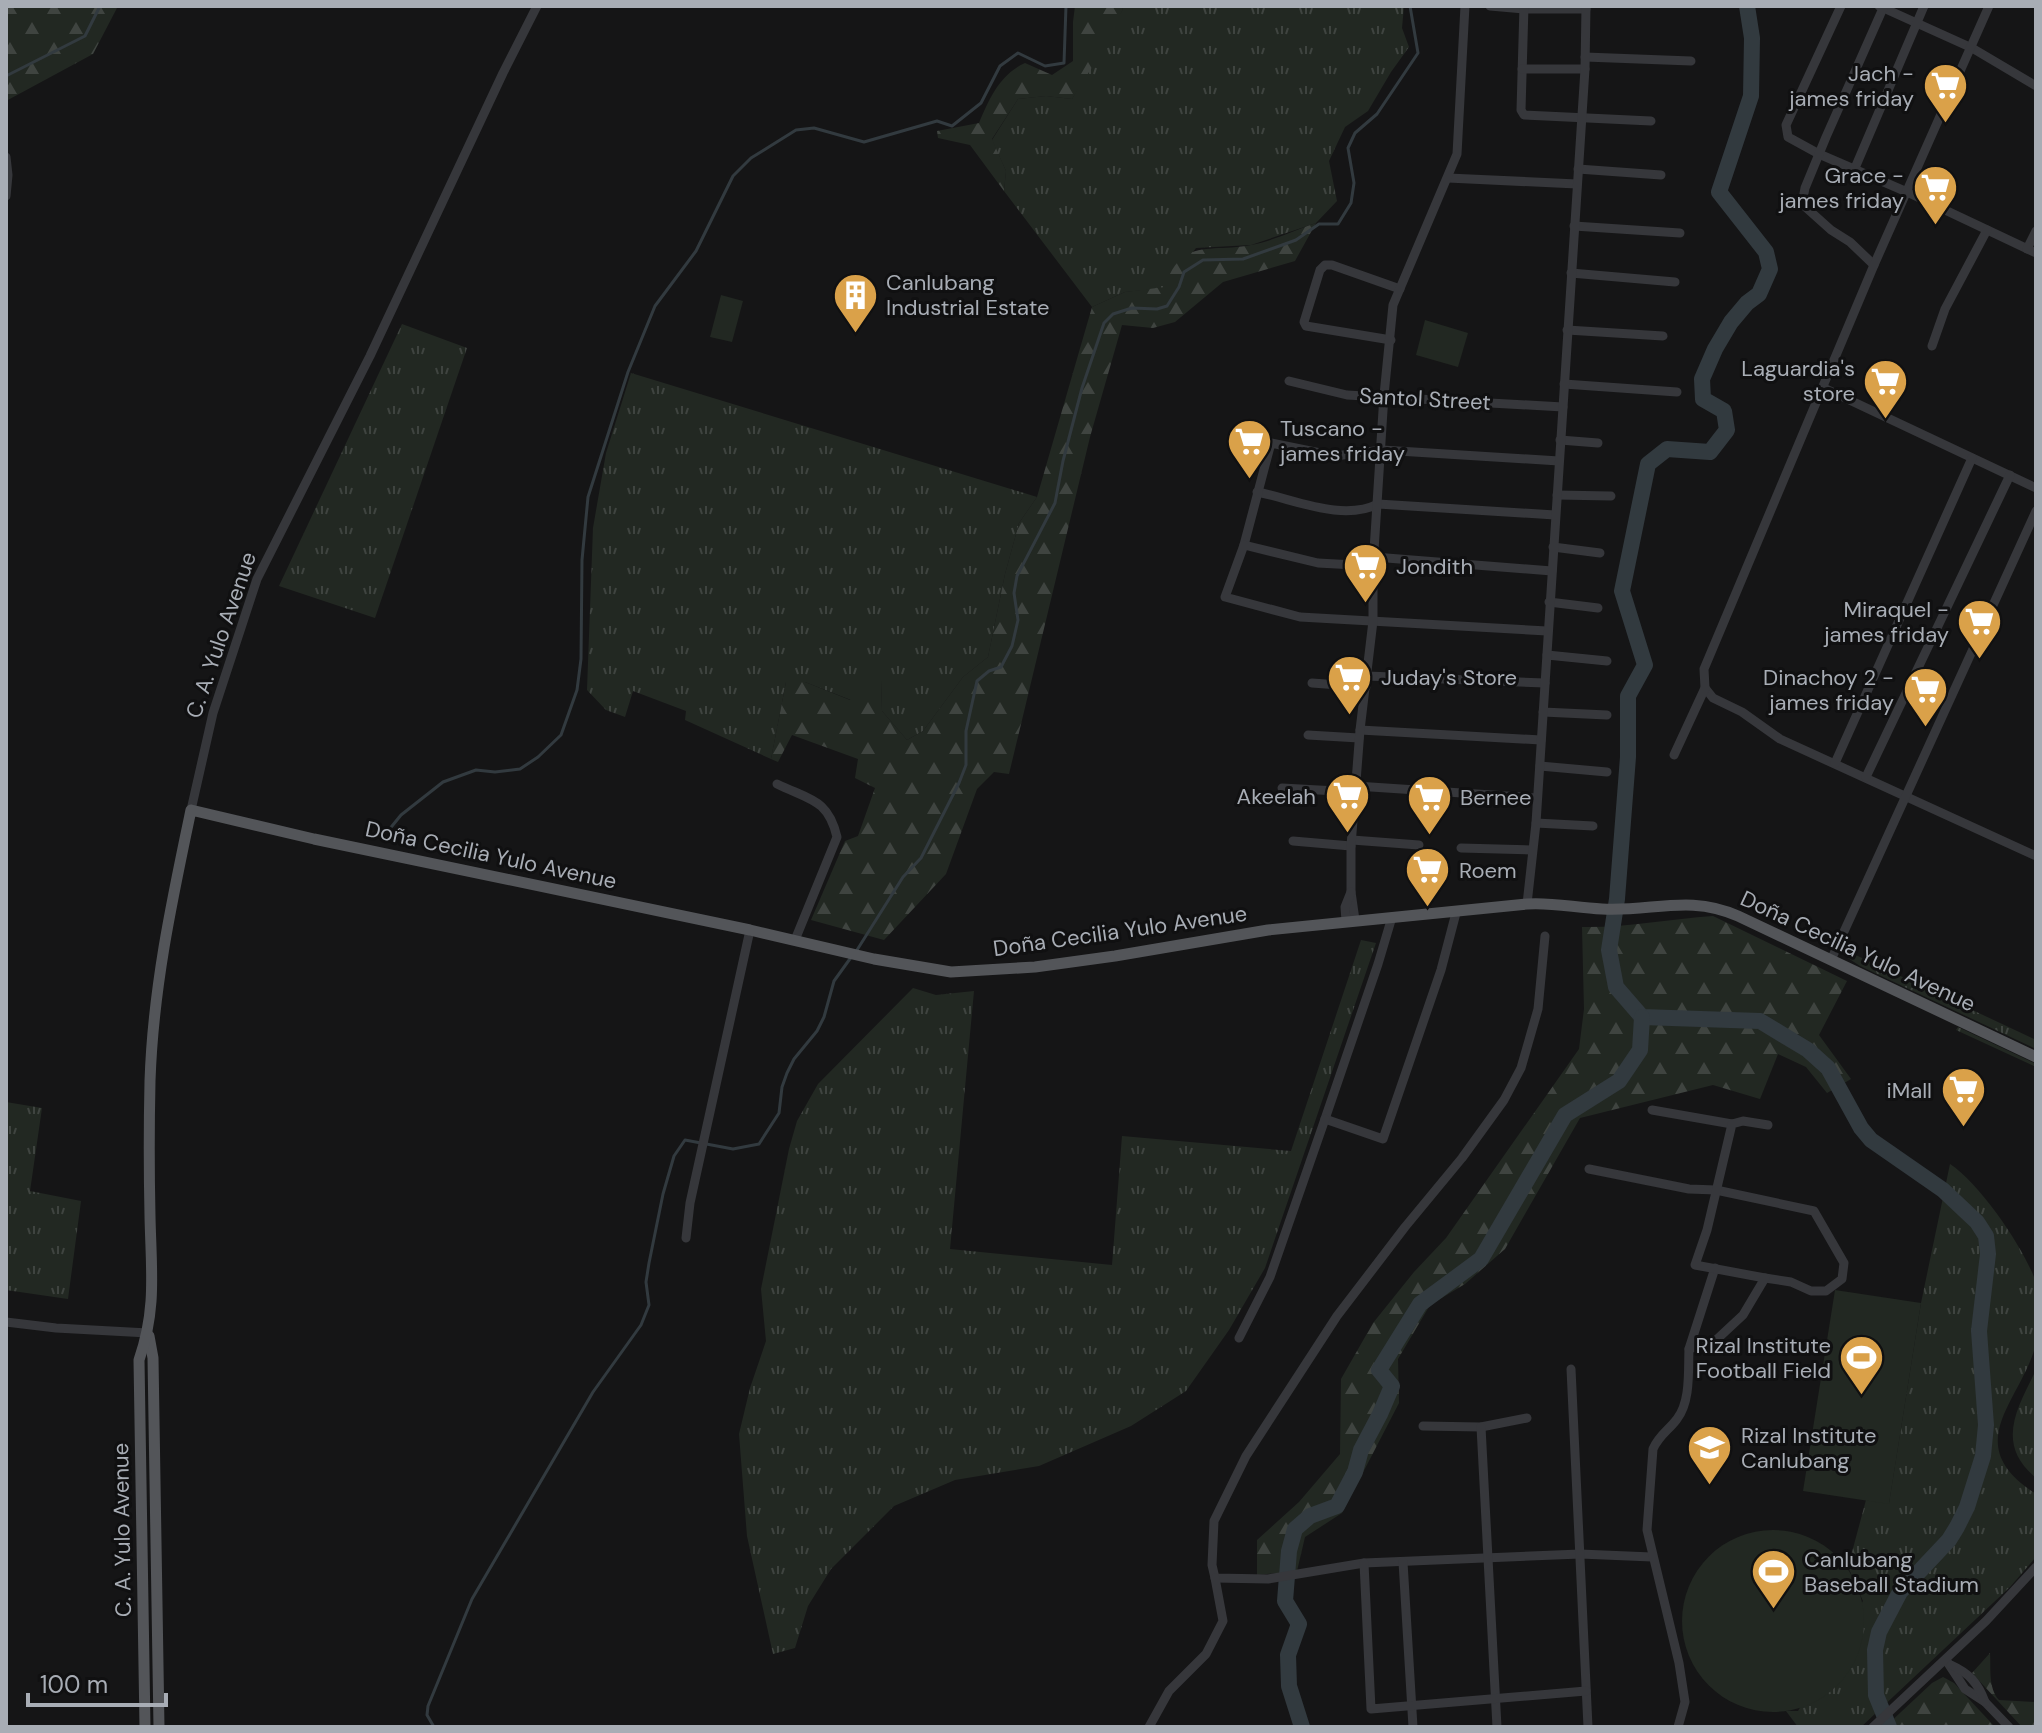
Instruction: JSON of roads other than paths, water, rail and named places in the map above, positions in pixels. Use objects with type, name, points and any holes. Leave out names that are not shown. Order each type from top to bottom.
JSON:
[{"type":"main road","name":"Doña Cecilia Yulo Avenue","points":[[191,810],[874,959],[951,972],[1035,967],[1268,930],[1545,902],[1604,909],[1683,903],[1720,908],[2036,1057]]},
{"type":"main road","name":"C. A. Yulo Avenue","points":[[145,1727],[139,1360],[148,1333],[153,1296],[151,1055],[162,949],[191,810]]},
{"type":"main road","name":"C. A. Yulo Avenue","points":[[148,1333],[154,1373],[159,1727]]},
{"type":"street","name":"C. A. Yulo Avenue","points":[[191,810],[213,713],[257,579],[370,356],[496,86],[537,6]]},
{"type":"street","points":[[1350,921],[1345,907],[1351,892],[1351,843],[1373,621],[1384,395],[1393,305],[1457,154],[1465,6]]},
{"type":"street","points":[[1490,6],[1586,7],[1585,69],[1540,766],[1527,904]]},
{"type":"street","points":[[1841,6],[1786,125],[1788,137],[2032,251],[2036,231]]},
{"type":"street","points":[[1855,168],[1924,6]]},
{"type":"street","points":[[1674,755],[1705,688],[1704,669],[1874,265],[1989,6]]},
{"type":"street","points":[[1874,265],[1802,204],[1805,188],[1882,7],[1972,48],[2036,86]]},
{"type":"street","points":[[1524,8],[1521,110],[1524,115],[1651,121]]},
{"type":"street","points":[[1585,57],[1691,61]]},
{"type":"street","points":[[1522,69],[1585,69]]},
{"type":"street","points":[[6,157],[6,196]]},
{"type":"street","points":[[1578,169],[1661,175]]},
{"type":"street","points":[[1448,178],[1577,184]]},
{"type":"street","points":[[1574,226],[1680,233]]},
{"type":"street","points":[[1932,346],[1945,309],[1987,230]]},
{"type":"street","points":[[1391,340],[1306,326],[1304,322],[1320,270],[1325,265],[1400,289]]},
{"type":"street","points":[[1571,273],[1675,282]]},
{"type":"street","points":[[1567,330],[1663,336]]},
{"type":"street","name":"Santol Street","points":[[1289,381],[1347,395],[1563,407]]},
{"type":"street","points":[[1564,384],[1677,392]]},
{"type":"street","points":[[1824,388],[2036,488]]},
{"type":"street","points":[[1560,440],[1598,443]]},
{"type":"street","points":[[1547,631],[1300,617],[1225,597],[1244,545],[1271,443],[1335,456],[1382,450],[1559,461]]},
{"type":"street","points":[[1835,763],[1972,458]]},
{"type":"street","points":[[1866,777],[2010,475]]},
{"type":"street","points":[[1257,492],[1291,502],[1364,511],[1378,504],[1555,515]]},
{"type":"street","points":[[1557,495],[1611,496]]},
{"type":"street","points":[[1831,960],[2036,511]]},
{"type":"street","points":[[1244,545],[1318,563],[1374,562],[1552,571]]},
{"type":"street","points":[[1553,547],[1600,553]]},
{"type":"street","points":[[1549,602],[1598,608]]},
{"type":"street","points":[[1547,655],[1607,661]]},
{"type":"street","points":[[1312,683],[1545,683]]},
{"type":"street","points":[[1705,688],[1713,698],[1742,712],[1780,739],[2036,856]]},
{"type":"street","points":[[1543,712],[1607,715]]},
{"type":"street","points":[[1308,735],[1541,740]]},
{"type":"street","points":[[1540,766],[1607,772]]},
{"type":"street","points":[[777,784],[825,807],[837,837],[795,940]]},
{"type":"street","points":[[1282,788],[1537,798]]},
{"type":"street","points":[[1536,823],[1593,826]]},
{"type":"street","points":[[1293,841],[1419,845]]},
{"type":"street","points":[[1461,848],[1532,850]]},
{"type":"street","points":[[1325,1119],[1383,1139],[1427,1015],[1456,913]]},
{"type":"street","points":[[1239,1338],[1270,1277],[1392,917]]},
{"type":"street","points":[[686,1238],[690,1203],[750,930]]},
{"type":"street","points":[[1149,1727],[1169,1691],[1206,1654],[1223,1621],[1212,1565],[1214,1521],[1246,1456],[1337,1316],[1462,1158],[1504,1100],[1521,1068],[1538,1009],[1545,936]]},
{"type":"street","points":[[1652,1110],[1732,1124],[1743,1121],[1768,1125]]},
{"type":"street","points":[[1589,1169],[1689,1189],[1716,1190],[1814,1211],[1844,1263],[1842,1279],[1826,1291],[1811,1291],[1791,1282],[1695,1265],[1716,1190],[1732,1124]]},
{"type":"street","points":[[1678,1727],[1685,1702],[1679,1663],[1647,1530],[1653,1449],[1659,1436],[1682,1410],[1687,1390],[1689,1349],[1715,1268]]},
{"type":"street","points":[[1689,1349],[1714,1342],[1743,1315],[1765,1278]]},
{"type":"street","points":[[6,1322],[148,1333]]},
{"type":"street","points":[[1571,1369],[1588,1727]]},
{"type":"street","points":[[1423,1426],[1481,1427],[1527,1418]]},
{"type":"street","points":[[1481,1427],[1497,1727]]},
{"type":"street","points":[[1215,1578],[1268,1579],[1364,1563],[1580,1554],[1652,1557]]},
{"type":"street","points":[[1403,1562],[1413,1727]]},
{"type":"street","points":[[1364,1563],[1371,1709],[1586,1691]]},
{"type":"street","points":[[1873,1727],[1948,1662],[2036,1567]]},
{"type":"street","points":[[1948,1662],[1974,1680],[1985,1702],[2009,1727]]},
{"type":"waterway","points":[[6,76],[85,36],[100,6]]},
{"type":"waterway","points":[[388,831],[401,815],[443,782],[476,770],[495,772],[520,769],[561,735],[577,690],[581,659],[582,560],[588,497],[628,372],[655,306],[696,251],[733,176],[751,158],[796,130],[814,128],[864,142],[937,121],[952,126],[981,103],[1000,66],[1018,53],[1045,66],[1064,63],[1066,6]]},
{"type":"waterway","points":[[857,950],[903,877],[921,858],[959,783],[966,765],[966,731],[977,681],[989,671],[1001,667],[1012,646],[1018,620],[1014,593],[1017,576],[1055,503],[1082,388],[1104,323],[1113,314],[1132,308],[1157,309],[1167,306],[1184,272],[1203,260],[1243,259],[1296,240],[1319,224],[1338,224],[1351,203],[1354,183],[1348,148],[1355,133],[1377,114],[1418,53],[1410,6]]},
{"type":"waterway","points":[[1747,6],[1752,38],[1751,96],[1719,192],[1766,252],[1770,269],[1759,294],[1731,322],[1702,379],[1703,399],[1724,411],[1727,430],[1710,452],[1667,449],[1648,464],[1622,591],[1645,665],[1628,696],[1628,757],[1617,899],[1609,950],[1616,987],[1642,1017],[1760,1021],[1808,1050],[1828,1068],[1861,1128],[1871,1140],[1943,1190],[1977,1222],[1986,1236],[1988,1254],[1979,1331],[1986,1425],[1983,1456],[1967,1507],[1957,1527],[1949,1540],[1900,1592],[1879,1632],[1875,1650],[1876,1695],[1889,1727]]},
{"type":"waterway","points":[[434,1727],[427,1715],[428,1706],[472,1599],[593,1392],[641,1325],[649,1305],[646,1282],[649,1263],[674,1156],[685,1140],[733,1149],[759,1144],[779,1113],[787,1073],[794,1059],[817,1031],[834,981],[852,956]]},
{"type":"waterway","points":[[1302,1727],[1289,1686],[1288,1655],[1299,1624],[1285,1601],[1289,1551],[1295,1529],[1310,1516],[1337,1506],[1392,1386],[1379,1370],[1420,1304],[1481,1259],[1565,1115],[1619,1081],[1640,1050],[1642,1017]]},
{"type":"place","name":"Jach - james friday","points":[[1945,125]]},
{"type":"place","name":"Grace - james friday","points":[[1935,227]]},
{"type":"place","name":"Canlubang Industrial Estate","points":[[855,334]]},
{"type":"place","name":"Laguardia's store","points":[[1886,420]]},
{"type":"place","name":"Tuscano - james friday","points":[[1249,480]]},
{"type":"place","name":"Jondith","points":[[1365,605]]},
{"type":"place","name":"Miraquel - james friday","points":[[1980,661]]},
{"type":"place","name":"Juday's Store","points":[[1350,716]]},
{"type":"place","name":"Dinachoy 2 - james friday","points":[[1925,729]]},
{"type":"place","name":"Akeelah","points":[[1347,835]]},
{"type":"place","name":"Bernee","points":[[1429,836]]},
{"type":"place","name":"Roem","points":[[1428,909]]},
{"type":"place","name":"iMall","points":[[1963,1129]]},
{"type":"place","name":"Rizal Institute Football Field","points":[[1862,1397]]},
{"type":"place","name":"Rizal Institute Canlubang","points":[[1710,1487]]},
{"type":"place","name":"Canlubang Baseball Stadium","points":[[1773,1611]]}]
